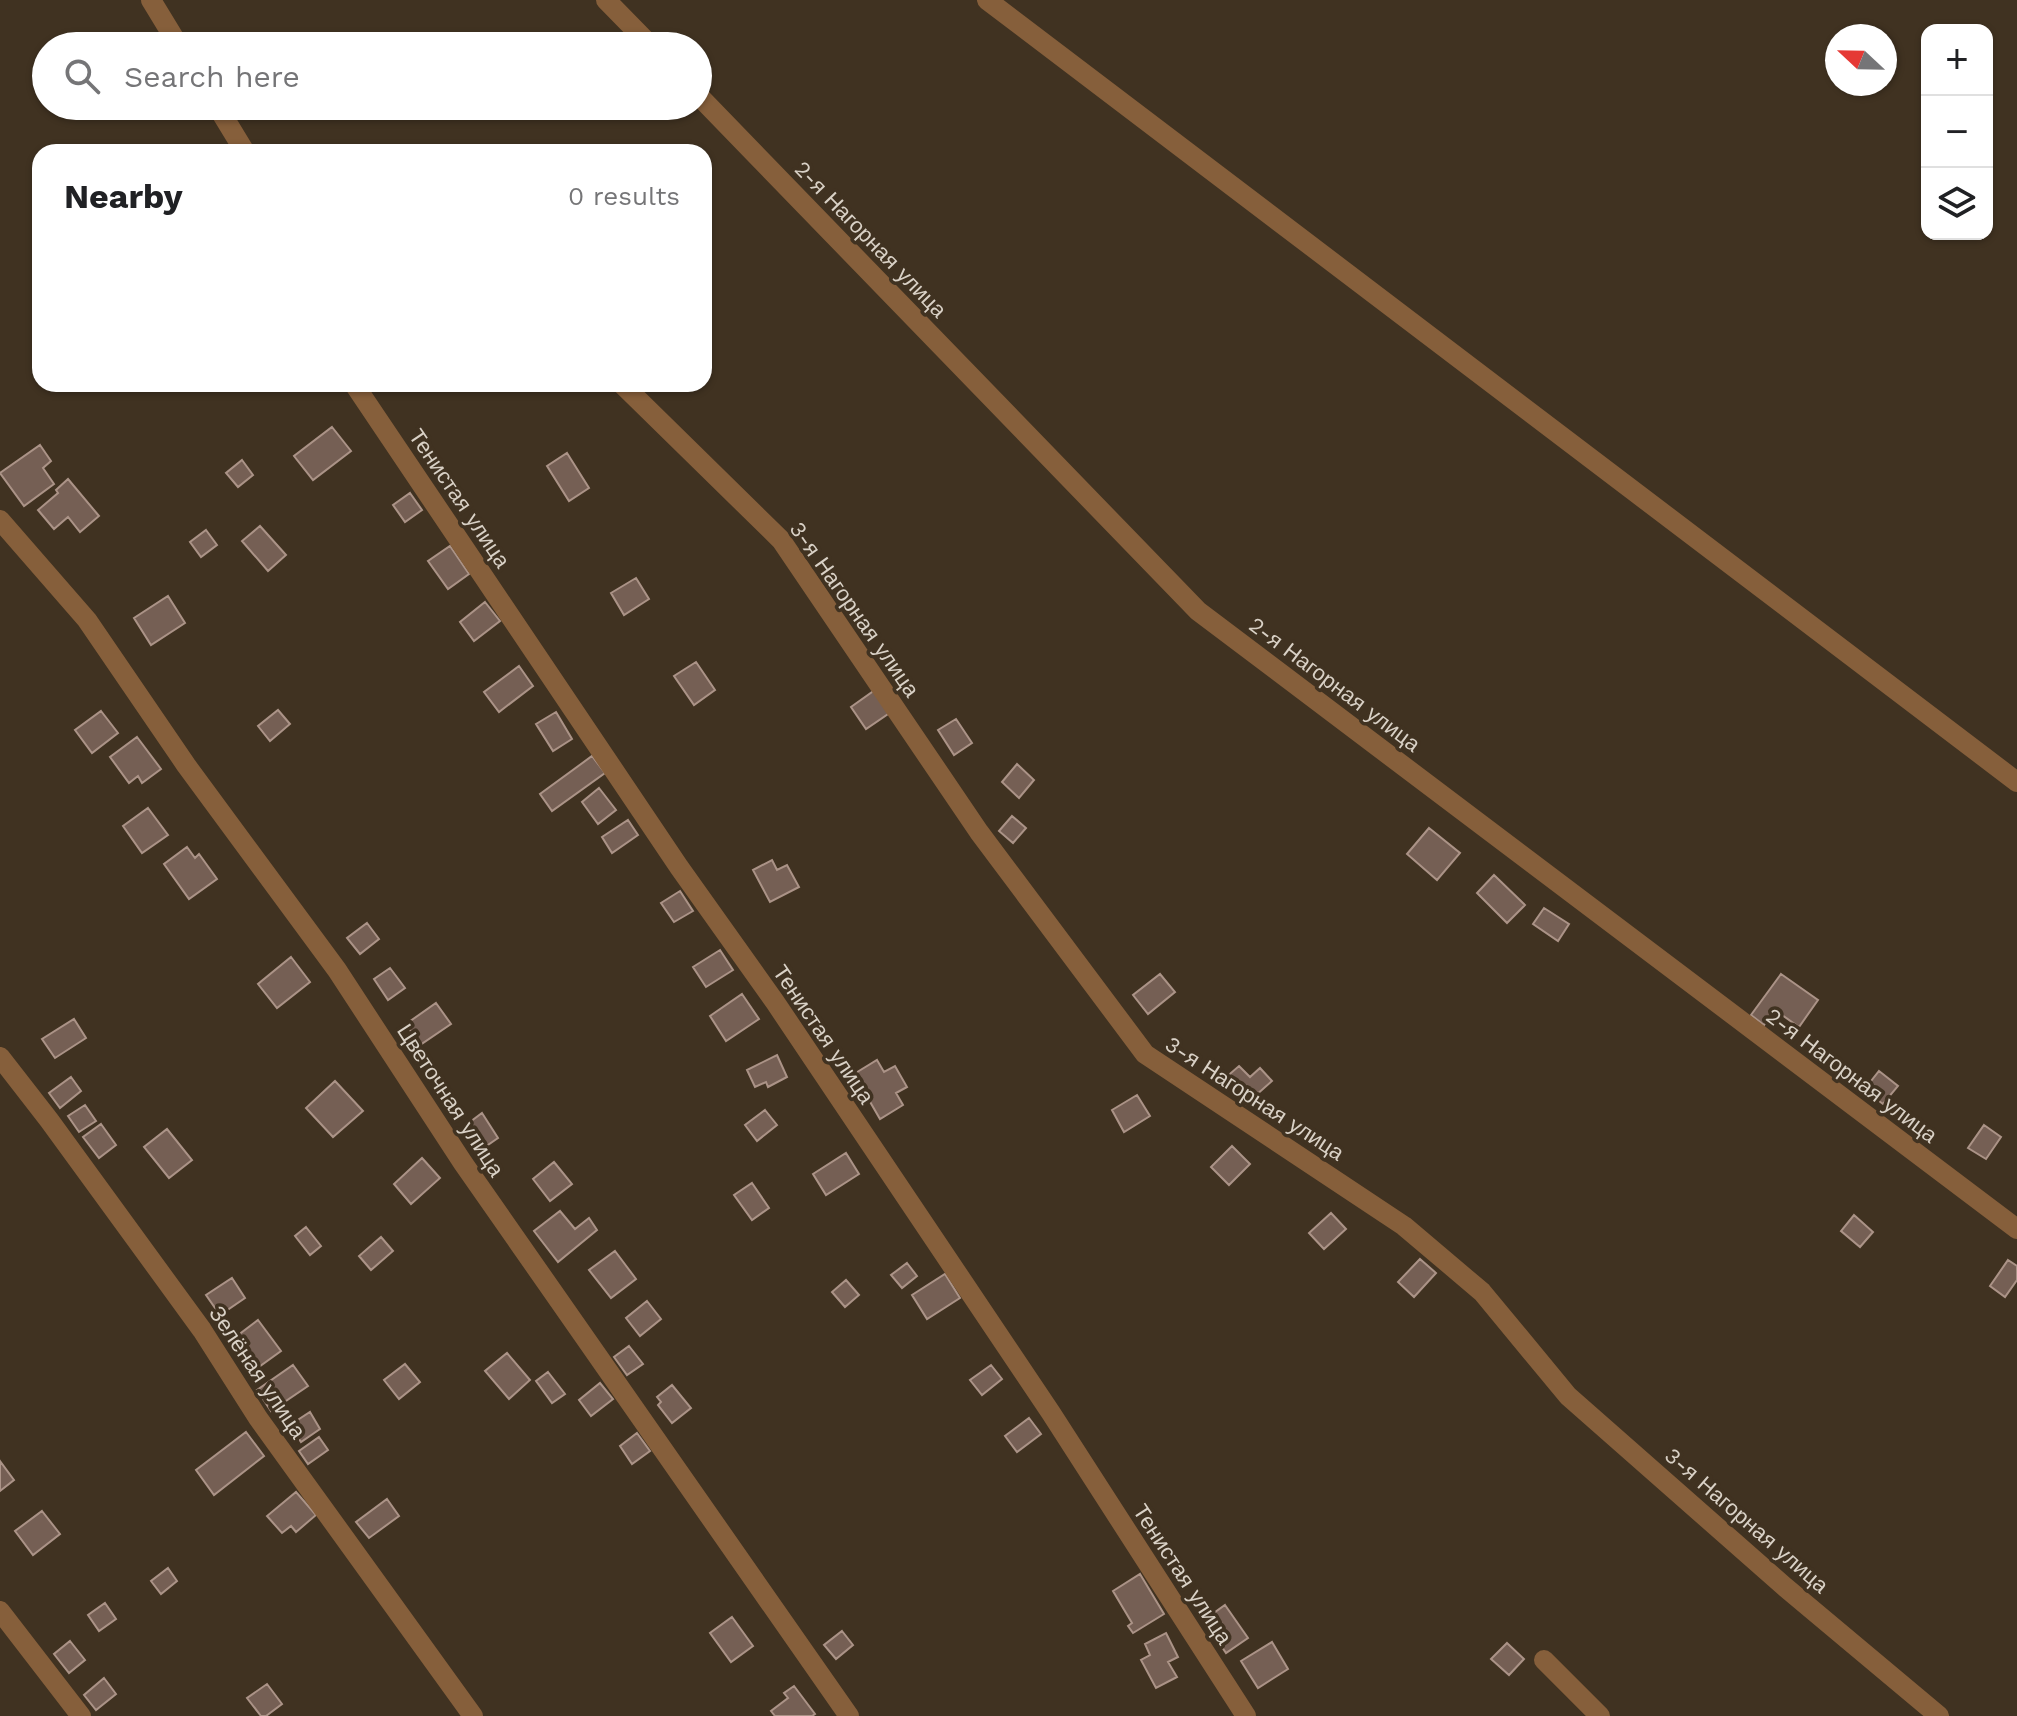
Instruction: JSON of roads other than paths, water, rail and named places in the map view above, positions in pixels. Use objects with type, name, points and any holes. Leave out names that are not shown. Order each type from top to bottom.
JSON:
[{"type":"street","points":[[151,0],[170,32]]},
{"type":"street","points":[[606,0],[637,32]]},
{"type":"street","points":[[987,0],[2017,782]]},
{"type":"street","name":"2-я Нагорная улица","points":[[712,109],[1198,611],[2017,1229]]},
{"type":"street","points":[[226,120],[240,144]]},
{"type":"street","name":"Тенистая улица","points":[[359,392],[1033,1386],[1246,1716]]},
{"type":"street","name":"3-я Нагорная улица","points":[[630,392],[781,540],[979,832],[1145,1054],[1404,1226],[1482,1292],[1568,1396],[1785,1587],[1939,1716]]},
{"type":"street","name":"Цветочная улица","points":[[0,520],[87,620],[186,765],[337,970],[463,1163],[849,1716]]},
{"type":"street","name":"Зелёная улица","points":[[0,1057],[202,1330],[258,1418],[473,1716]]},
{"type":"street","points":[[0,1611],[81,1716]]},
{"type":"street","points":[[1544,1660],[1600,1716]]}]
